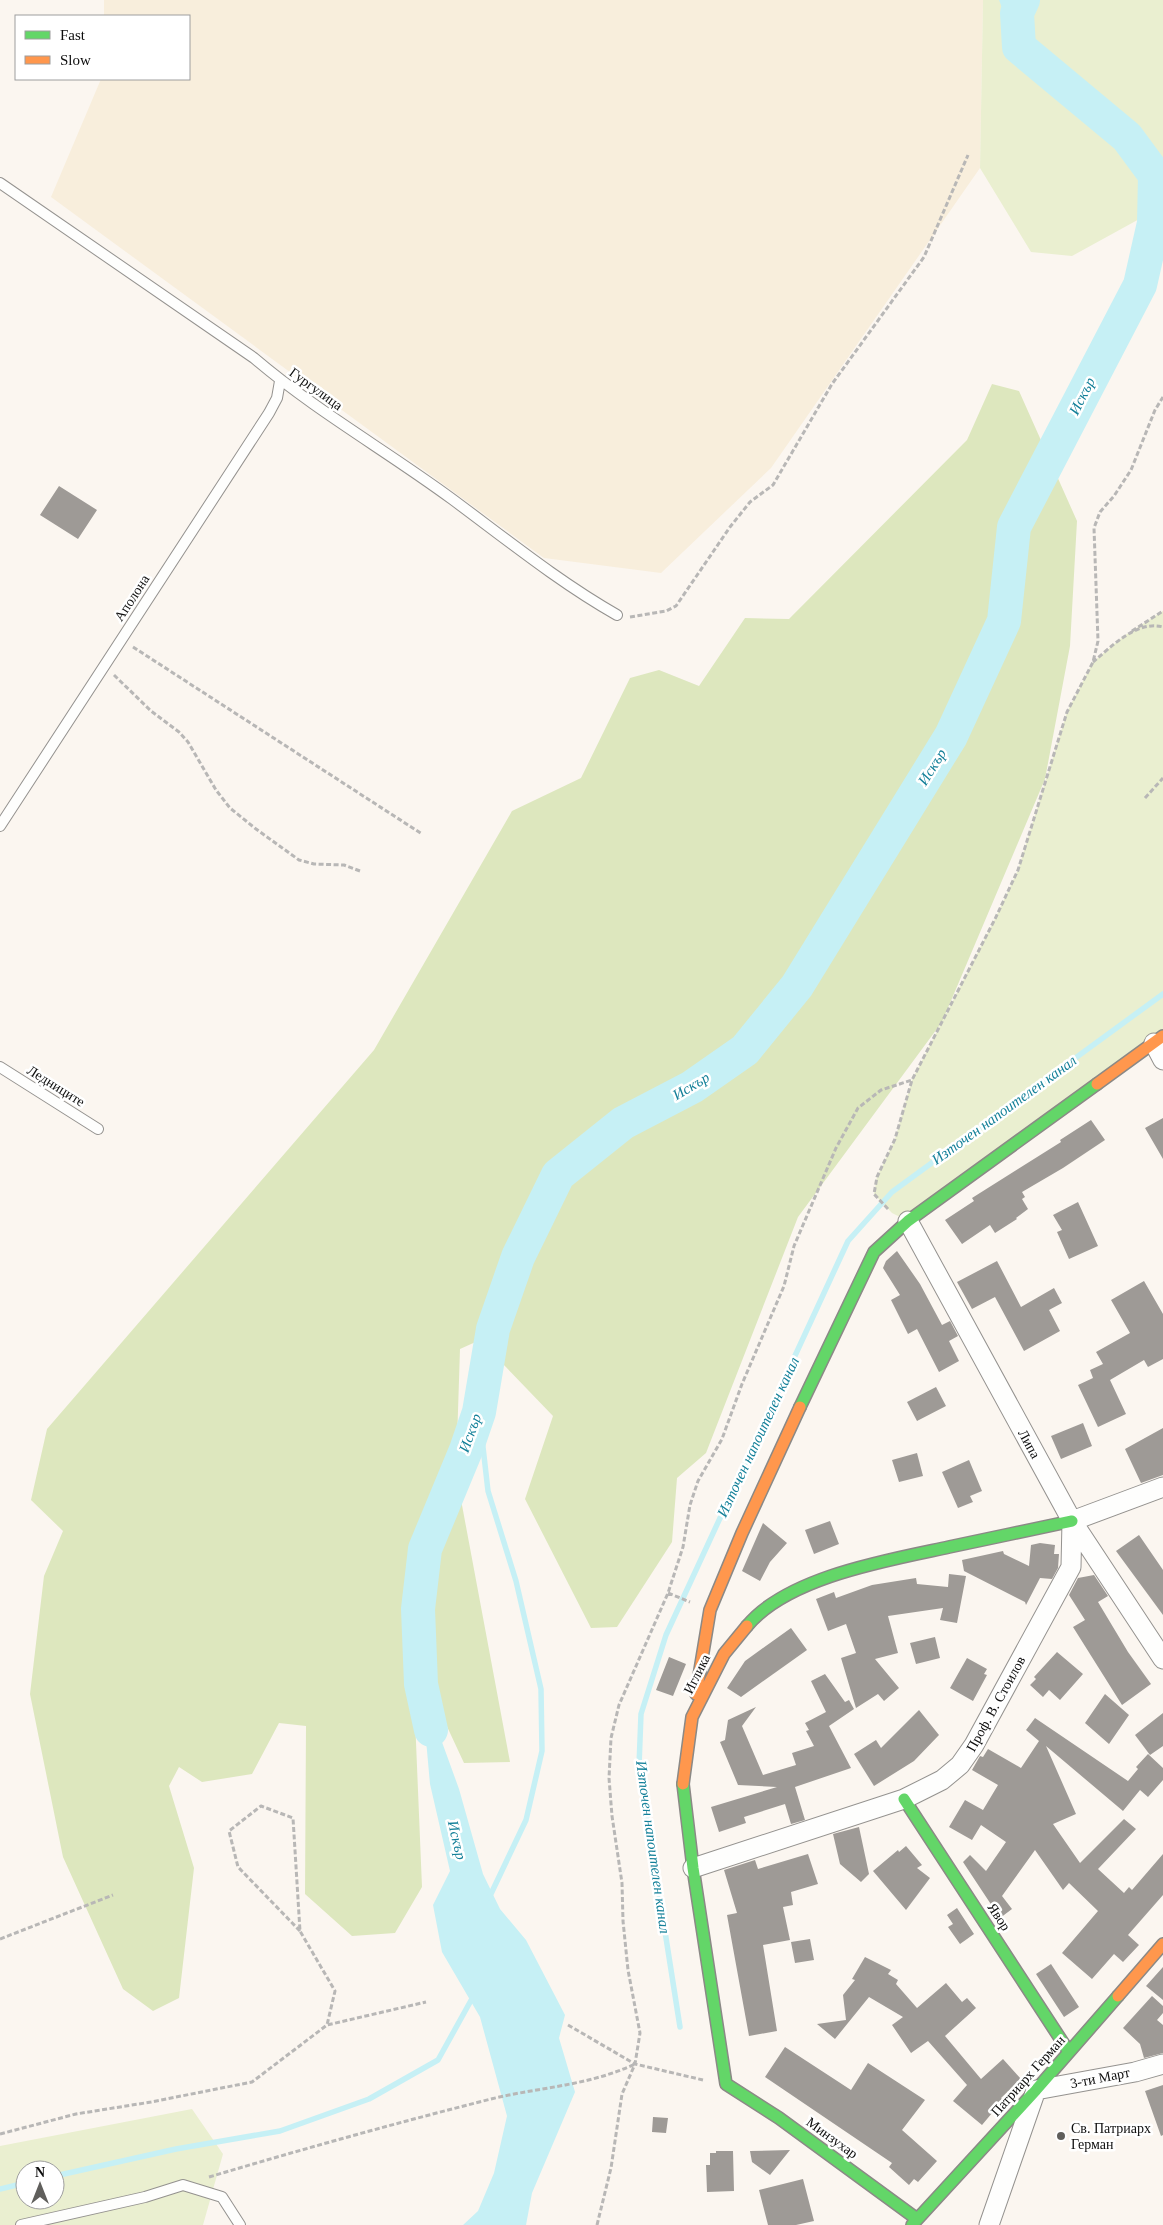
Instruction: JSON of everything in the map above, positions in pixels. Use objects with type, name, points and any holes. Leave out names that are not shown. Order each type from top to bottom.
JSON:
[{"type":"street","points":[[692,1717],[710,1610],[727,1568],[841,1318],[874,1252],[900,1217],[1158,1039],[1163,1060]]},
{"type":"street","name":"Липа","points":[[900,1217],[1072,1521],[1163,1659]]},
{"type":"street","points":[[1072,1521],[1163,1487]]},
{"type":"street","name":"Иглика","points":[[726,2084],[693,1868],[683,1786],[692,1717],[724,1654],[756,1615],[805,1585],[875,1563],[1072,1521]]},
{"type":"street","name":"Проф. В. Стоилов","points":[[693,1868],[904,1799],[942,1780],[960,1765],[974,1745],[1071,1567],[1072,1521]]},
{"type":"street","name":"Явор","points":[[904,1799],[1069,2052]]},
{"type":"street","name":"Патриарх Герман","points":[[915,2222],[1036,2090],[1163,1944]]},
{"type":"street","name":"3-ти Март","points":[[1036,2090],[1135,2072],[1163,2064]]},
{"type":"street","name":"Минзухар","points":[[726,2084],[779,2118],[915,2222]]},
{"type":"street","points":[[989,2225],[1036,2090]]},
{"type":"lane","name":"Гургулица","points":[[0,183],[254,358],[280,381],[363,440],[452,499],[522,551],[617,615]]},
{"type":"lane","name":"Аполона","points":[[0,826],[269,413],[277,398],[280,381]]},
{"type":"lane","name":"Ледниците","points":[[0,1067],[98,1129]]},
{"type":"lane","points":[[21,2225],[145,2197],[183,2185],[222,2197],[240,2225]]},
{"type":"path","points":[[617,615],[628,617],[642,616],[666,612],[676,606],[730,527],[750,502],[773,485],[832,384],[924,256],[968,155]]},
{"type":"path","points":[[900,1217],[874,1194],[877,1177],[895,1139],[912,1080],[995,920],[1014,878],[1067,712],[1094,662],[1098,641],[1094,528],[1100,512],[1114,496],[1131,470],[1163,397]]},
{"type":"path","points":[[1094,662],[1124,636],[1163,611]]},
{"type":"path","points":[[1124,636],[1153,624],[1163,628]]},
{"type":"path","points":[[122,640],[422,834]]},
{"type":"path","points":[[105,665],[150,712],[184,737],[216,790],[230,808],[299,860],[314,864],[344,865],[360,871]]},
{"type":"path","points":[[1146,798],[1163,778]]},
{"type":"path","points":[[597,2225],[611,2168],[622,2094],[635,2064],[640,2033],[628,1970],[623,1921],[622,1883],[612,1816],[610,1778],[611,1738],[619,1705],[668,1593],[683,1547],[690,1505],[698,1481],[722,1439],[742,1384],[784,1286],[794,1246],[836,1148],[858,1108],[880,1090],[912,1080]]},
{"type":"path","points":[[668,1593],[696,1604]]},
{"type":"path","points":[[300,1931],[293,1818],[261,1806],[229,1831],[238,1867],[300,1931],[335,1991],[327,2025]]},
{"type":"path","points":[[0,1939],[113,1895]]},
{"type":"path","points":[[0,2134],[76,2114],[151,2102],[252,2082],[327,2025],[426,2002]]},
{"type":"path","points":[[568,2025],[635,2064],[696,2079],[726,2084]]},
{"type":"path","points":[[183,2185],[336,2139],[494,2099],[582,2083],[612,2075],[635,2064]]},
{"type":"shaded area","points":[[104,0],[983,0],[980,168],[771,468],[661,573],[544,558],[51,197],[101,80],[190,80],[190,15],[104,15]]},
{"type":"green space","points":[[983,0],[1163,0],[1163,206],[1072,256],[1031,252],[980,168]]},
{"type":"green space","points":[[992,384],[1019,391],[1077,521],[1070,646],[1045,779],[942,1022],[798,1217],[706,1453],[677,1478],[672,1542],[617,1627],[591,1628],[525,1499],[553,1416],[480,1340],[460,1349],[456,1473],[510,1762],[464,1763],[430,1690],[414,1694],[422,1887],[395,1933],[352,1936],[305,1894],[306,1726],[279,1723],[252,1774],[202,1782],[179,1767],[169,1786],[194,1868],[179,1998],[153,2011],[123,1989],[63,1857],[30,1694],[44,1576],[63,1531],[31,1500],[47,1429],[374,1050],[512,811],[581,778],[630,678],[659,670],[699,686],[745,618],[789,619],[967,440]]},
{"type":"green space","points":[[1163,611],[1163,1060],[1154,1043],[908,1221],[892,1213],[874,1194],[877,1177],[895,1139],[912,1080],[995,919],[1018,870],[1067,712],[1093,662],[1124,636]]},
{"type":"green space","points":[[192,2109],[223,2154],[203,2225],[0,2225],[0,2146]]},
{"type":"water","points":[[421,1684],[459,1789],[483,1874],[500,1909],[526,1940],[565,2015],[559,2038],[575,2092],[532,2193],[526,2225],[463,2225],[478,2211],[494,2173],[507,2116],[480,2017],[442,1952],[433,1905],[450,1871],[430,1784]]},
{"type":"building","points":[[59,486],[97,510],[78,539],[40,515]]},
{"type":"building","points":[[1163,1118],[1163,1159],[1145,1128]]},
{"type":"building","points":[[1091,1120],[1105,1140],[1022,1192],[1025,1197],[1022,1199],[1028,1209],[1017,1219],[995,1233],[990,1225],[962,1244],[945,1220],[974,1201],[972,1198],[1061,1142],[1060,1140]]},
{"type":"building","points":[[1078,1202],[1098,1246],[1069,1259],[1057,1232],[1062,1230],[1053,1215]]},
{"type":"building","points":[[897,1251],[920,1284],[942,1325],[950,1321],[958,1336],[949,1341],[959,1361],[939,1372],[917,1329],[908,1334],[891,1300],[900,1295],[883,1268],[886,1261]]},
{"type":"building","points":[[997,1261],[1021,1307],[1054,1288],[1062,1303],[1049,1310],[1060,1331],[1024,1351],[995,1297],[972,1309],[957,1282]]},
{"type":"building","points":[[1144,1281],[1163,1314],[1163,1359],[1148,1367],[1144,1360],[1110,1380],[1126,1414],[1098,1427],[1078,1385],[1093,1378],[1090,1370],[1103,1364],[1096,1352],[1130,1333],[1111,1300]]},
{"type":"building","points":[[936,1387],[946,1406],[917,1421],[907,1402]]},
{"type":"building","points":[[1083,1423],[1092,1446],[1061,1459],[1051,1436]]},
{"type":"building","points":[[1163,1428],[1163,1475],[1141,1483],[1125,1449]]},
{"type":"building","points":[[917,1453],[923,1476],[899,1482],[892,1460]]},
{"type":"building","points":[[969,1460],[982,1491],[970,1496],[973,1502],[958,1508],[942,1472]]},
{"type":"building","points":[[830,1521],[839,1544],[814,1554],[805,1530]]},
{"type":"building","points":[[763,1523],[787,1543],[770,1562],[760,1581],[742,1571]]},
{"type":"building","points":[[1139,1535],[1163,1570],[1163,1615],[1116,1551]]},
{"type":"building","points":[[1040,1543],[1055,1545],[1054,1554],[1059,1554],[1058,1568],[1052,1579],[1040,1578],[1026,1605],[1025,1602],[964,1571],[962,1560],[1003,1551],[1004,1554],[1029,1566],[1031,1545]]},
{"type":"building","points":[[949,1574],[966,1576],[957,1623],[940,1620],[943,1608],[888,1616],[898,1653],[875,1659],[899,1688],[884,1701],[878,1694],[856,1708],[841,1658],[856,1653],[846,1624],[828,1631],[816,1599],[834,1592],[836,1598],[872,1585],[916,1578],[917,1584],[948,1587]]},
{"type":"building","points":[[1094,1575],[1108,1596],[1098,1602],[1128,1652],[1151,1684],[1122,1705],[1073,1627],[1085,1620],[1069,1595],[1078,1578]]},
{"type":"building","points":[[791,1628],[807,1650],[741,1697],[727,1688],[745,1661]]},
{"type":"building","points":[[935,1637],[940,1658],[916,1664],[910,1643]]},
{"type":"building","points":[[1057,1652],[1083,1674],[1060,1700],[1049,1690],[1043,1697],[1030,1685],[1036,1679],[1034,1677]]},
{"type":"building","points":[[669,1657],[686,1664],[673,1696],[656,1690]]},
{"type":"building","points":[[967,1658],[987,1669],[984,1674],[987,1675],[973,1701],[950,1688]]},
{"type":"building","points":[[825,1674],[845,1702],[849,1700],[854,1709],[829,1726],[851,1768],[795,1787],[805,1820],[791,1824],[785,1804],[744,1817],[746,1823],[719,1832],[711,1807],[777,1787],[738,1785],[720,1742],[725,1740],[728,1720],[756,1707],[742,1726],[763,1775],[796,1765],[792,1753],[814,1746],[806,1731],[809,1730],[805,1723],[826,1712],[811,1681]]},
{"type":"building","points":[[1105,1694],[1129,1715],[1109,1744],[1085,1723]]},
{"type":"building","points":[[919,1710],[939,1735],[914,1761],[874,1786],[854,1754],[876,1740],[881,1748]]},
{"type":"building","points":[[1163,1713],[1163,1746],[1150,1755],[1135,1735]]},
{"type":"building","points":[[1035,1718],[1128,1781],[1138,1769],[1136,1767],[1148,1754],[1163,1768],[1163,1780],[1148,1797],[1140,1790],[1123,1811],[1046,1746],[1076,1814],[1053,1824],[1080,1863],[1124,1819],[1136,1829],[1098,1869],[1124,1893],[1129,1887],[1132,1890],[1163,1854],[1163,1895],[1128,1935],[1139,1945],[1123,1962],[1114,1954],[1092,1979],[1062,1953],[1098,1911],[1069,1883],[1063,1890],[1035,1850],[1002,1896],[1012,1909],[1000,1918],[963,1862],[970,1855],[986,1871],[1006,1842],[981,1825],[972,1840],[949,1827],[965,1800],[983,1810],[998,1785],[972,1770],[980,1756],[983,1757],[988,1749],[1021,1768],[1039,1741],[1026,1730]]},
{"type":"building","points":[[859,1827],[869,1874],[861,1882],[840,1864],[833,1834]]},
{"type":"building","points":[[906,1846],[922,1865],[917,1868],[930,1878],[906,1910],[873,1871],[898,1850],[899,1852]]},
{"type":"building","points":[[808,1854],[818,1884],[791,1892],[793,1905],[783,1907],[790,1940],[763,1945],[777,2031],[749,2036],[727,1915],[737,1913],[724,1870],[755,1860],[758,1869]]},
{"type":"building","points":[[957,1908],[974,1934],[960,1944],[948,1927],[953,1924],[947,1915]]},
{"type":"building","points":[[810,1939],[814,1960],[795,1963],[791,1942]]},
{"type":"building","points":[[865,1957],[891,1970],[888,1974],[898,1980],[896,1984],[917,2008],[946,1983],[962,2002],[967,1998],[976,2008],[945,2036],[981,2079],[1003,2059],[1021,2079],[1001,2098],[1003,2100],[982,2125],[953,2101],[967,2085],[928,2041],[911,2053],[892,2025],[903,2017],[869,1997],[835,2039],[817,2024],[846,2020],[843,1995],[855,1980],[852,1979]]},
{"type":"building","points":[[1051,1964],[1079,2007],[1064,2017],[1036,1974]]},
{"type":"building","points":[[1163,1967],[1163,2000],[1146,1986]]},
{"type":"building","points":[[1152,1996],[1163,2006],[1163,2013],[1157,2020],[1163,2025],[1163,2053],[1144,2058],[1140,2044],[1123,2028]]},
{"type":"building","points":[[785,2047],[851,2090],[868,2063],[925,2100],[902,2130],[937,2161],[918,2182],[914,2179],[909,2185],[889,2167],[892,2163],[765,2077]]},
{"type":"building","points":[[1163,2085],[1163,2135],[1161,2136],[1145,2091]]},
{"type":"building","points":[[653,2117],[668,2118],[666,2133],[652,2132]]},
{"type":"building","points":[[790,2150],[770,2175],[752,2162],[750,2151]]},
{"type":"building","points":[[716,2151],[733,2151],[734,2191],[707,2192],[706,2165],[710,2165],[710,2153],[716,2153]]},
{"type":"building","points":[[803,2179],[814,2221],[796,2225],[768,2225],[759,2190]]},
{"type":"waterway","points":[[1002,0],[1019,47]]},
{"type":"waterway","name":"Искър","points":[[431,1730],[421,1684],[418,1609],[425,1549],[466,1450],[479,1412],[493,1329],[518,1257],[558,1175],[623,1123],[692,1087],[745,1050],[797,986],[951,736],[1004,621],[1014,527],[1140,285],[1154,223],[1155,175],[1127,137],[1019,47],[1017,13],[1023,0]]},
{"type":"waterway","name":"Източен напоителен канал","points":[[680,2027],[639,1766],[641,1714],[666,1635],[848,1241],[892,1192],[1163,994]]},
{"type":"waterway","points":[[479,1412],[488,1491],[516,1581],[541,1689],[542,1751],[526,1820],[489,1898]]},
{"type":"waterway","points":[[65,2174],[176,2149],[280,2131],[369,2099],[438,2060],[474,1995]]},
{"type":"waterway","points":[[0,2189],[15,2185]]},
{"type":"traffic: fast","points":[[800,1407],[874,1252],[908,1221],[1097,1084]]},
{"type":"traffic: fast","points":[[747,1626],[765,1609],[787,1595],[840,1573],[897,1558],[1072,1521]]},
{"type":"traffic: fast","points":[[683,1784],[693,1868],[726,2084],[779,2118],[917,2219]]},
{"type":"traffic: fast","points":[[904,1799],[1069,2052]]},
{"type":"traffic: fast","points":[[912,2225],[1036,2090],[1118,1996]]},
{"type":"traffic: slow","points":[[1097,1084],[1163,1036]]},
{"type":"traffic: slow","points":[[696,1694],[710,1610],[742,1533],[800,1407]]},
{"type":"traffic: slow","points":[[683,1784],[692,1717],[724,1654],[747,1626]]},
{"type":"traffic: slow","points":[[1118,1996],[1163,1944]]},
{"type":"place","name":"Св. Патриарх Герман","points":[[1061,2136]]}]
